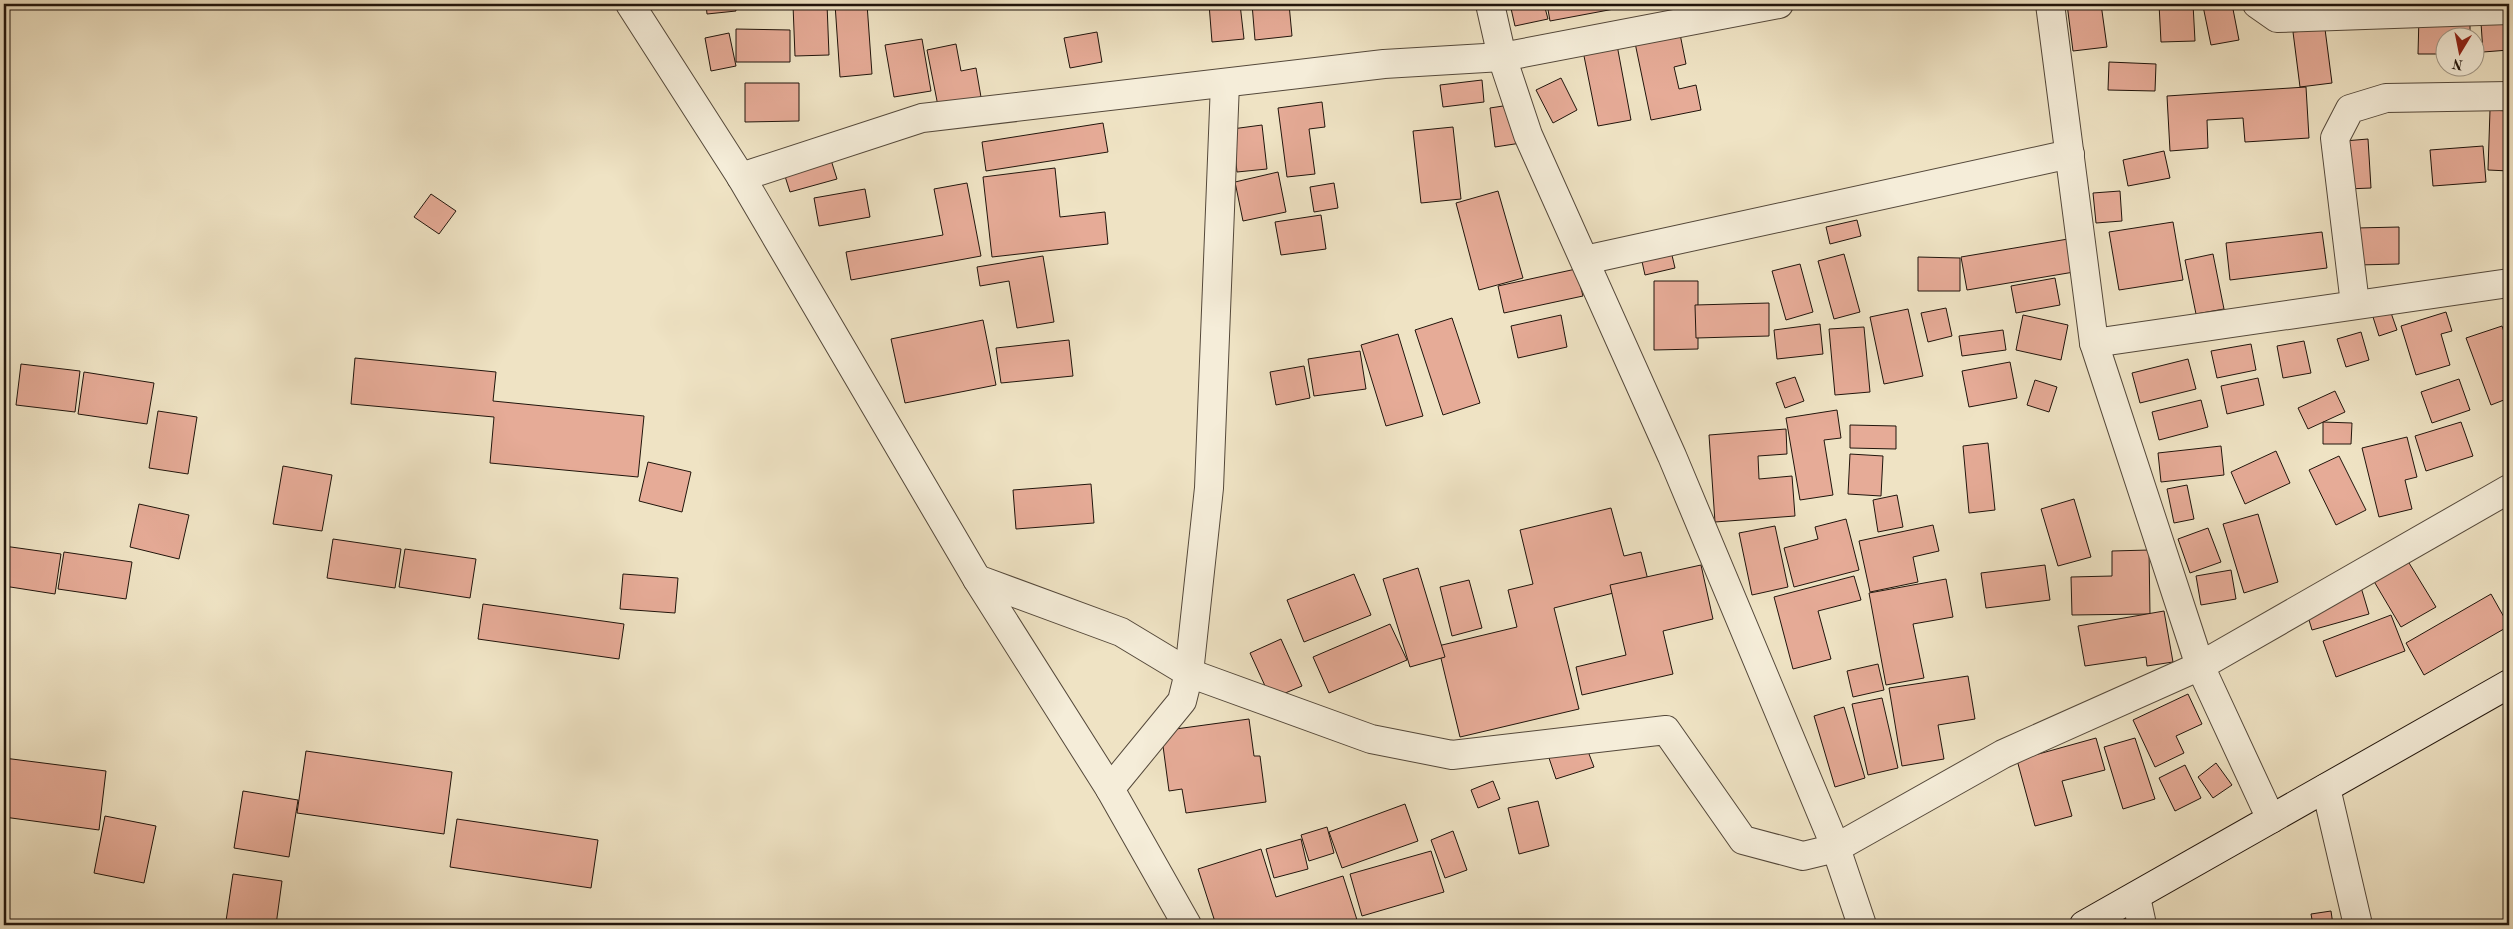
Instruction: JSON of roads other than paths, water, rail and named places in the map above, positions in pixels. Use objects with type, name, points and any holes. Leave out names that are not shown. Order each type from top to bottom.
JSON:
[{"type":"street","points":[[630,4],[741,177],[977,579],[1110,789],[1187,925]]},
{"type":"street","points":[[1490,4],[1502,57],[1528,135],[1672,456],[1836,848],[1862,925]]},
{"type":"street","points":[[741,177],[922,118],[1384,64],[1502,57],[1779,4]]},
{"type":"street","points":[[2050,4],[2094,343],[2200,666],[2271,819]]},
{"type":"street","points":[[2257,4],[2277,18],[2509,10]]},
{"type":"street","points":[[1110,789],[1182,702],[1189,673],[1209,488],[1225,83]]},
{"type":"street","points":[[2355,304],[2336,138],[2350,109],[2386,98],[2509,96]]},
{"type":"street","points":[[1585,260],[2070,154]]},
{"type":"street","points":[[2094,343],[2509,283]]},
{"type":"street","points":[[977,579],[1121,632],[1189,673],[1371,740],[1452,755],[1666,730],[1743,840],[1802,856],[1836,848],[2003,754],[2200,666],[2509,489]]},
{"type":"street","points":[[2084,925],[2509,684]]},
{"type":"street","points":[[2326,788],[2358,925]]},
{"type":"street","points":[[2136,897],[2142,925]]}]
